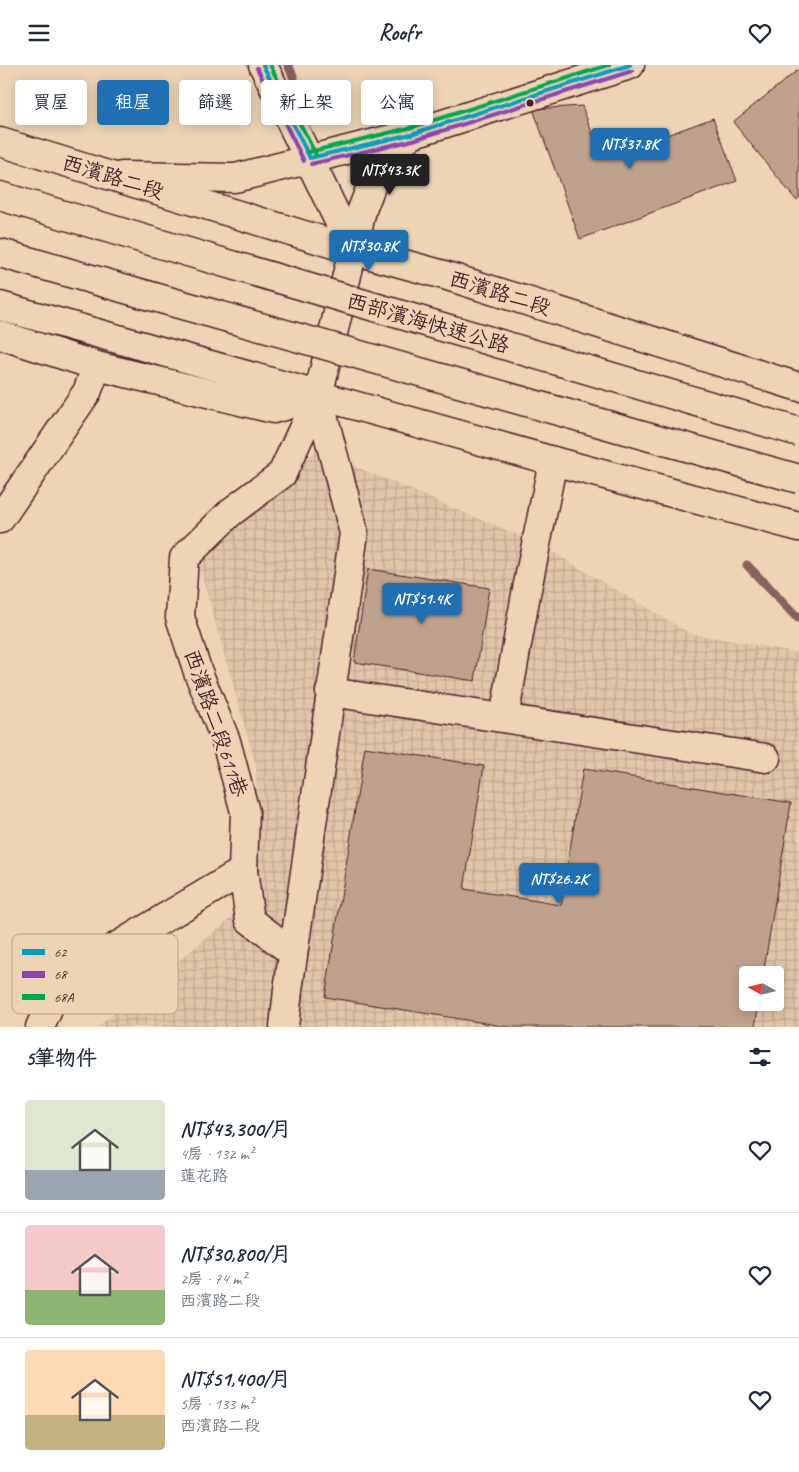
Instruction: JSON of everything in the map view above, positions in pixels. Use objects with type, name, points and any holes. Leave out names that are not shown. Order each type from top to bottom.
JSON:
[{"type":"main road","points":[[263,65],[310,158],[353,250]]},
{"type":"main road","points":[[106,175],[235,178],[410,134],[630,65]]},
{"type":"main road","name":"西濱路二段611巷","points":[[293,953],[250,921],[243,871],[245,812],[226,741],[198,672],[180,617],[184,558],[231,512],[282,475],[318,396],[362,210],[378,168],[410,134]]},
{"type":"main road","name":"西濱路二段","points":[[0,142],[353,250],[436,273],[799,387]]},
{"type":"main road","name":"西部濱海快速公路","points":[[0,197],[799,432]]},
{"type":"main road","points":[[0,253],[799,479]]},
{"type":"main road","points":[[0,306],[318,396],[799,527]]},
{"type":"main road","points":[[0,335],[97,366],[273,409],[318,396]]},
{"type":"main road","points":[[0,519],[88,391],[97,366]]},
{"type":"main road","points":[[284,1027],[354,533],[318,396]]},
{"type":"main road","points":[[504,718],[526,594],[553,461]]},
{"type":"main road","points":[[330,692],[766,758]]},
{"type":"main road","points":[[137,934],[243,871]]},
{"type":"main road","points":[[40,1027],[46,1014]]},
{"type":"shaded area","points":[[316,450],[539,544],[689,633],[799,653],[799,1027],[98,1027],[114,1014],[178,1014],[178,962],[258,896],[256,766],[198,562]]},
{"type":"building","points":[[799,69],[799,198],[796,200],[733,122]]},
{"type":"building","points":[[582,106],[602,159],[713,118],[737,181],[580,239],[533,109]]},
{"type":"building","points":[[368,569],[489,588],[475,681],[354,662]]},
{"type":"building","points":[[365,747],[484,766],[464,889],[561,905],[583,769],[791,803],[764,966],[739,966],[739,1011],[758,1011],[755,1027],[509,1027],[325,997]]},
{"type":"waterway","points":[[288,65],[294,78]]},
{"type":"waterway","points":[[747,565],[799,620]]},
{"type":"transit line","name":"62","points":[[263,65],[310,158]]},
{"type":"transit line","name":"68A","points":[[270,65],[316,155]]},
{"type":"transit line","name":"68A","points":[[309,152],[409,128],[609,65]]},
{"type":"transit line","name":"62","points":[[310,158],[411,134],[630,65]]},
{"type":"transit line","name":"68","points":[[257,68],[304,161]]},
{"type":"transit line","name":"68","points":[[311,164],[413,140],[632,71]]}]
